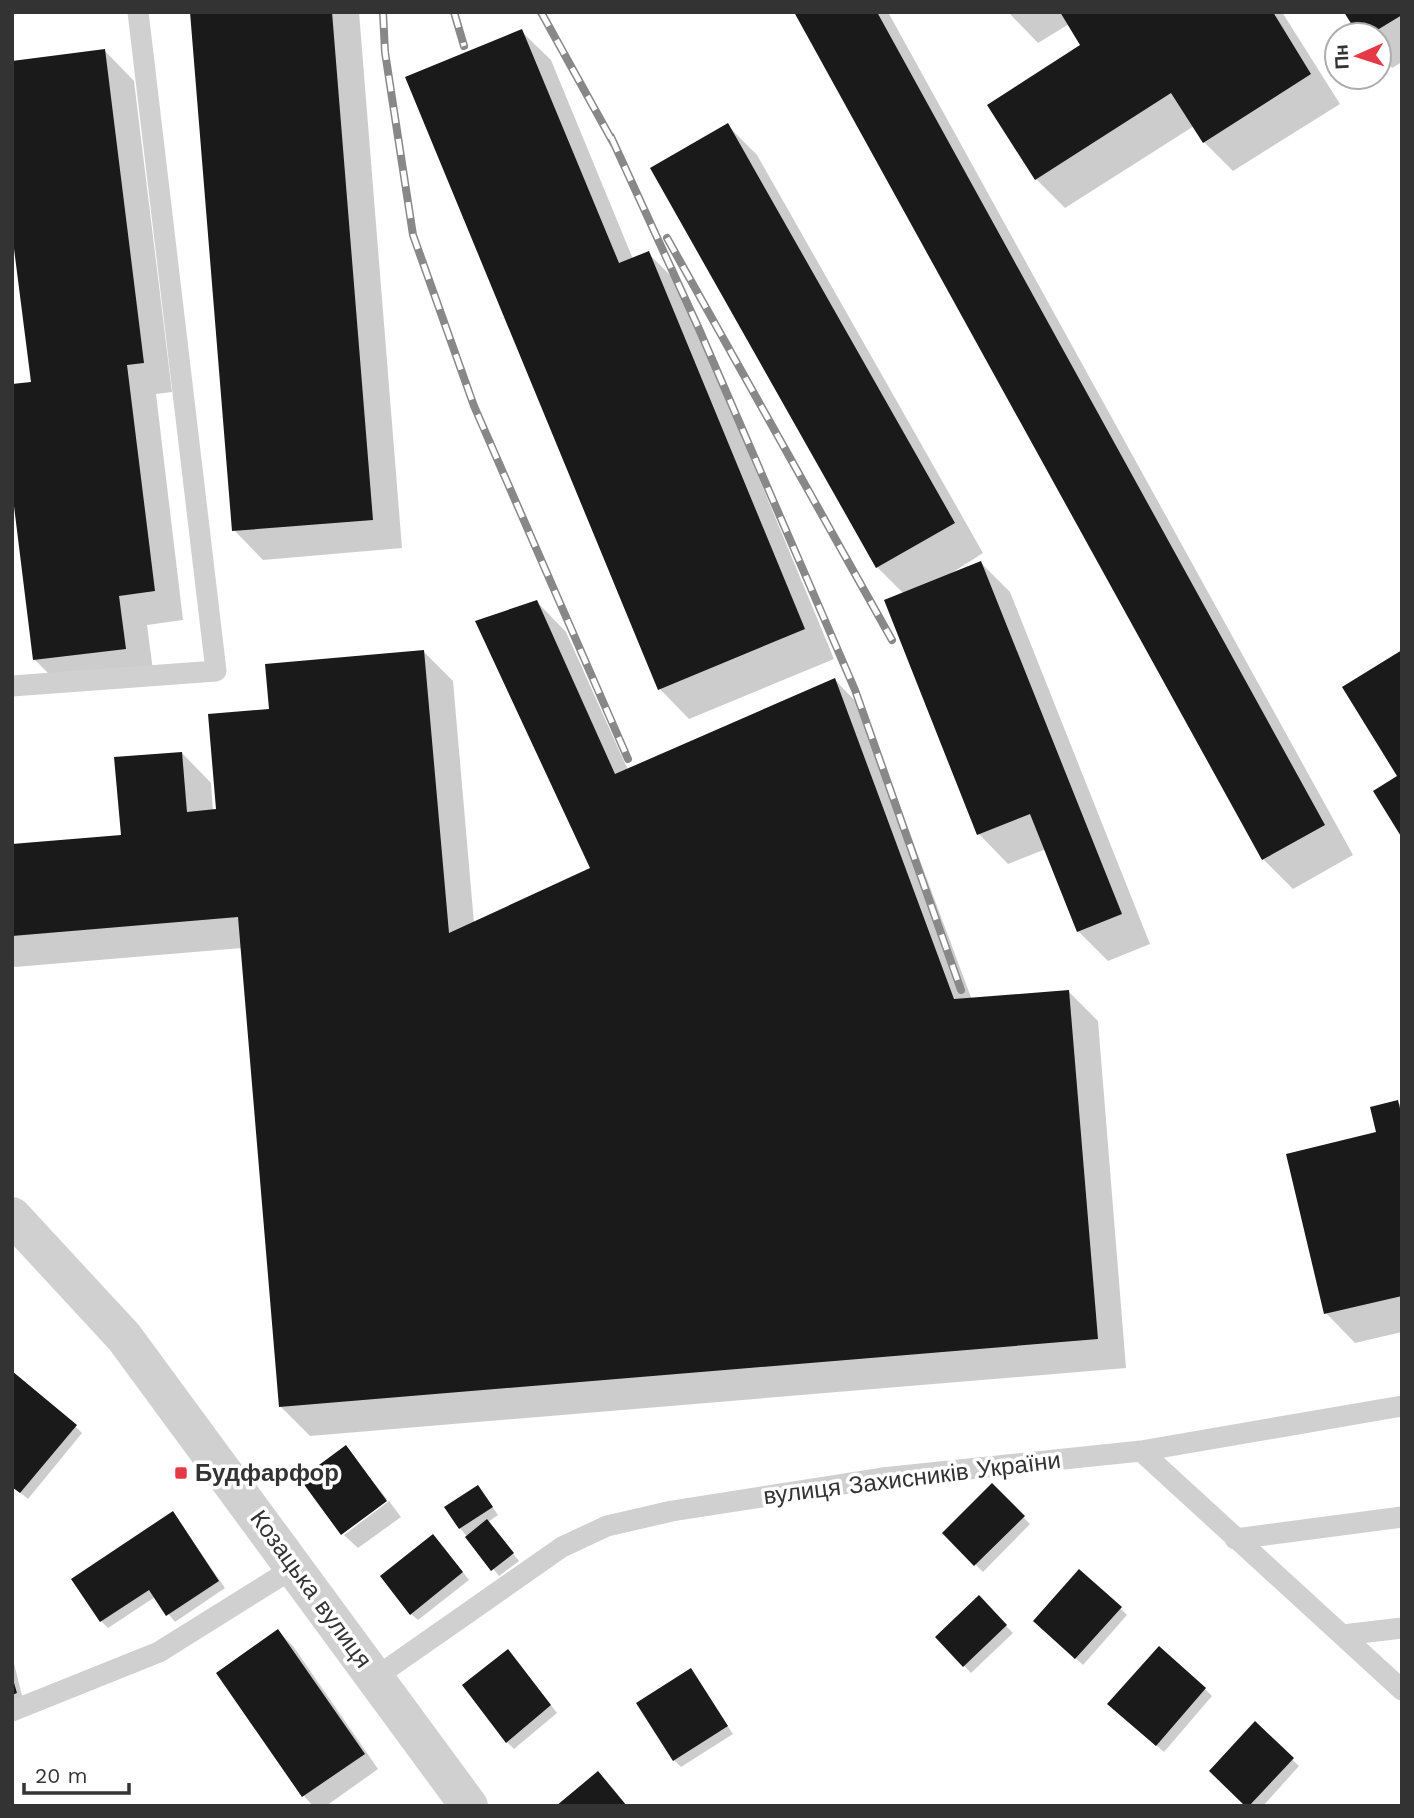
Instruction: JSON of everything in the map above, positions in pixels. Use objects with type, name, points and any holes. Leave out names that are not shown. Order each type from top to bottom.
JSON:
[{"type":"street","name":"Козацька вулиця","points":[[12,1216],[124,1337],[469,1806]]},
{"type":"lane","points":[[12,686],[216,671],[138,12]]},
{"type":"lane","name":"вулиця Захисників України","points":[[376,1677],[562,1547],[607,1526],[672,1511],[882,1478],[1141,1451],[1402,1406]]},
{"type":"lane","points":[[1141,1451],[1402,1690]]},
{"type":"lane","points":[[1235,1539],[1402,1517]]},
{"type":"lane","points":[[12,1711],[159,1652],[295,1567]]},
{"type":"lane","points":[[1343,1635],[1402,1629]]},
{"type":"building","points":[[190,12],[332,12],[373,520],[232,531]]},
{"type":"building","points":[[794,12],[877,12],[1325,825],[1262,860]]},
{"type":"building","points":[[1060,12],[1273,12],[1311,74],[1203,143],[1171,93],[1035,180],[987,105],[1080,45]]},
{"type":"building","points":[[1344,12],[1402,12],[1402,15],[1392,21],[1349,21]]},
{"type":"building","points":[[522,29],[619,263],[649,251],[805,629],[658,690],[405,77]]},
{"type":"building","points":[[105,49],[144,363],[127,365],[155,591],[119,596],[126,649],[33,660],[12,490],[12,384],[31,382],[12,233],[12,61]]},
{"type":"building","points":[[728,123],[955,523],[876,568],[650,168]]},
{"type":"building","points":[[981,561],[1122,914],[1077,932],[1030,814],[977,835],[884,600]]},
{"type":"building","points":[[537,600],[615,774],[835,678],[954,999],[1069,990],[1098,1339],[279,1407],[238,917],[12,936],[12,844],[121,835],[114,757],[182,752],[187,812],[216,809],[208,714],[269,709],[265,664],[424,650],[449,933],[590,868],[475,621]]},
{"type":"building","points":[[1402,650],[1402,838],[1373,791],[1397,776],[1342,687]]},
{"type":"building","points":[[1398,1100],[1402,1117],[1402,1296],[1324,1314],[1286,1154],[1376,1132],[1370,1107]]},
{"type":"building","points":[[12,1371],[77,1425],[20,1493],[12,1487]]},
{"type":"building","points":[[346,1445],[387,1501],[341,1535],[300,1479]]},
{"type":"building","points":[[992,1483],[1025,1516],[974,1566],[942,1533]]},
{"type":"building","points":[[478,1485],[493,1507],[459,1529],[444,1507]]},
{"type":"building","points":[[173,1511],[219,1581],[166,1616],[149,1590],[100,1622],[71,1579]]},
{"type":"building","points":[[487,1519],[514,1553],[491,1571],[465,1537]]},
{"type":"building","points":[[433,1534],[463,1572],[410,1615],[380,1576]]},
{"type":"building","points":[[1079,1569],[1122,1607],[1075,1659],[1033,1621]]},
{"type":"building","points":[[979,1595],[1007,1625],[963,1667],[935,1637]]},
{"type":"building","points":[[278,1629],[365,1754],[302,1797],[216,1673]]},
{"type":"building","points":[[1159,1646],[1206,1688],[1156,1746],[1107,1704]]},
{"type":"building","points":[[508,1649],[551,1705],[506,1743],[462,1685]]},
{"type":"building","points":[[691,1668],[728,1726],[673,1761],[636,1703]]},
{"type":"building","points":[[12,1676],[17,1693],[12,1695]]},
{"type":"building","points":[[1255,1721],[1294,1758],[1249,1806],[1245,1806],[1209,1771]]},
{"type":"building","points":[[598,1771],[627,1806],[556,1806]]},
{"type":"railway","points":[[383,12],[385,52],[413,235],[474,406],[628,759]]},
{"type":"railway","points":[[454,12],[464,46]]},
{"type":"railway","points":[[541,12],[614,144]]},
{"type":"railway","points":[[611,137],[699,329],[855,690],[961,990]]},
{"type":"railway","points":[[667,238],[892,640]]},
{"type":"place","name":"Будфарфор","points":[[181,1473]]}]
